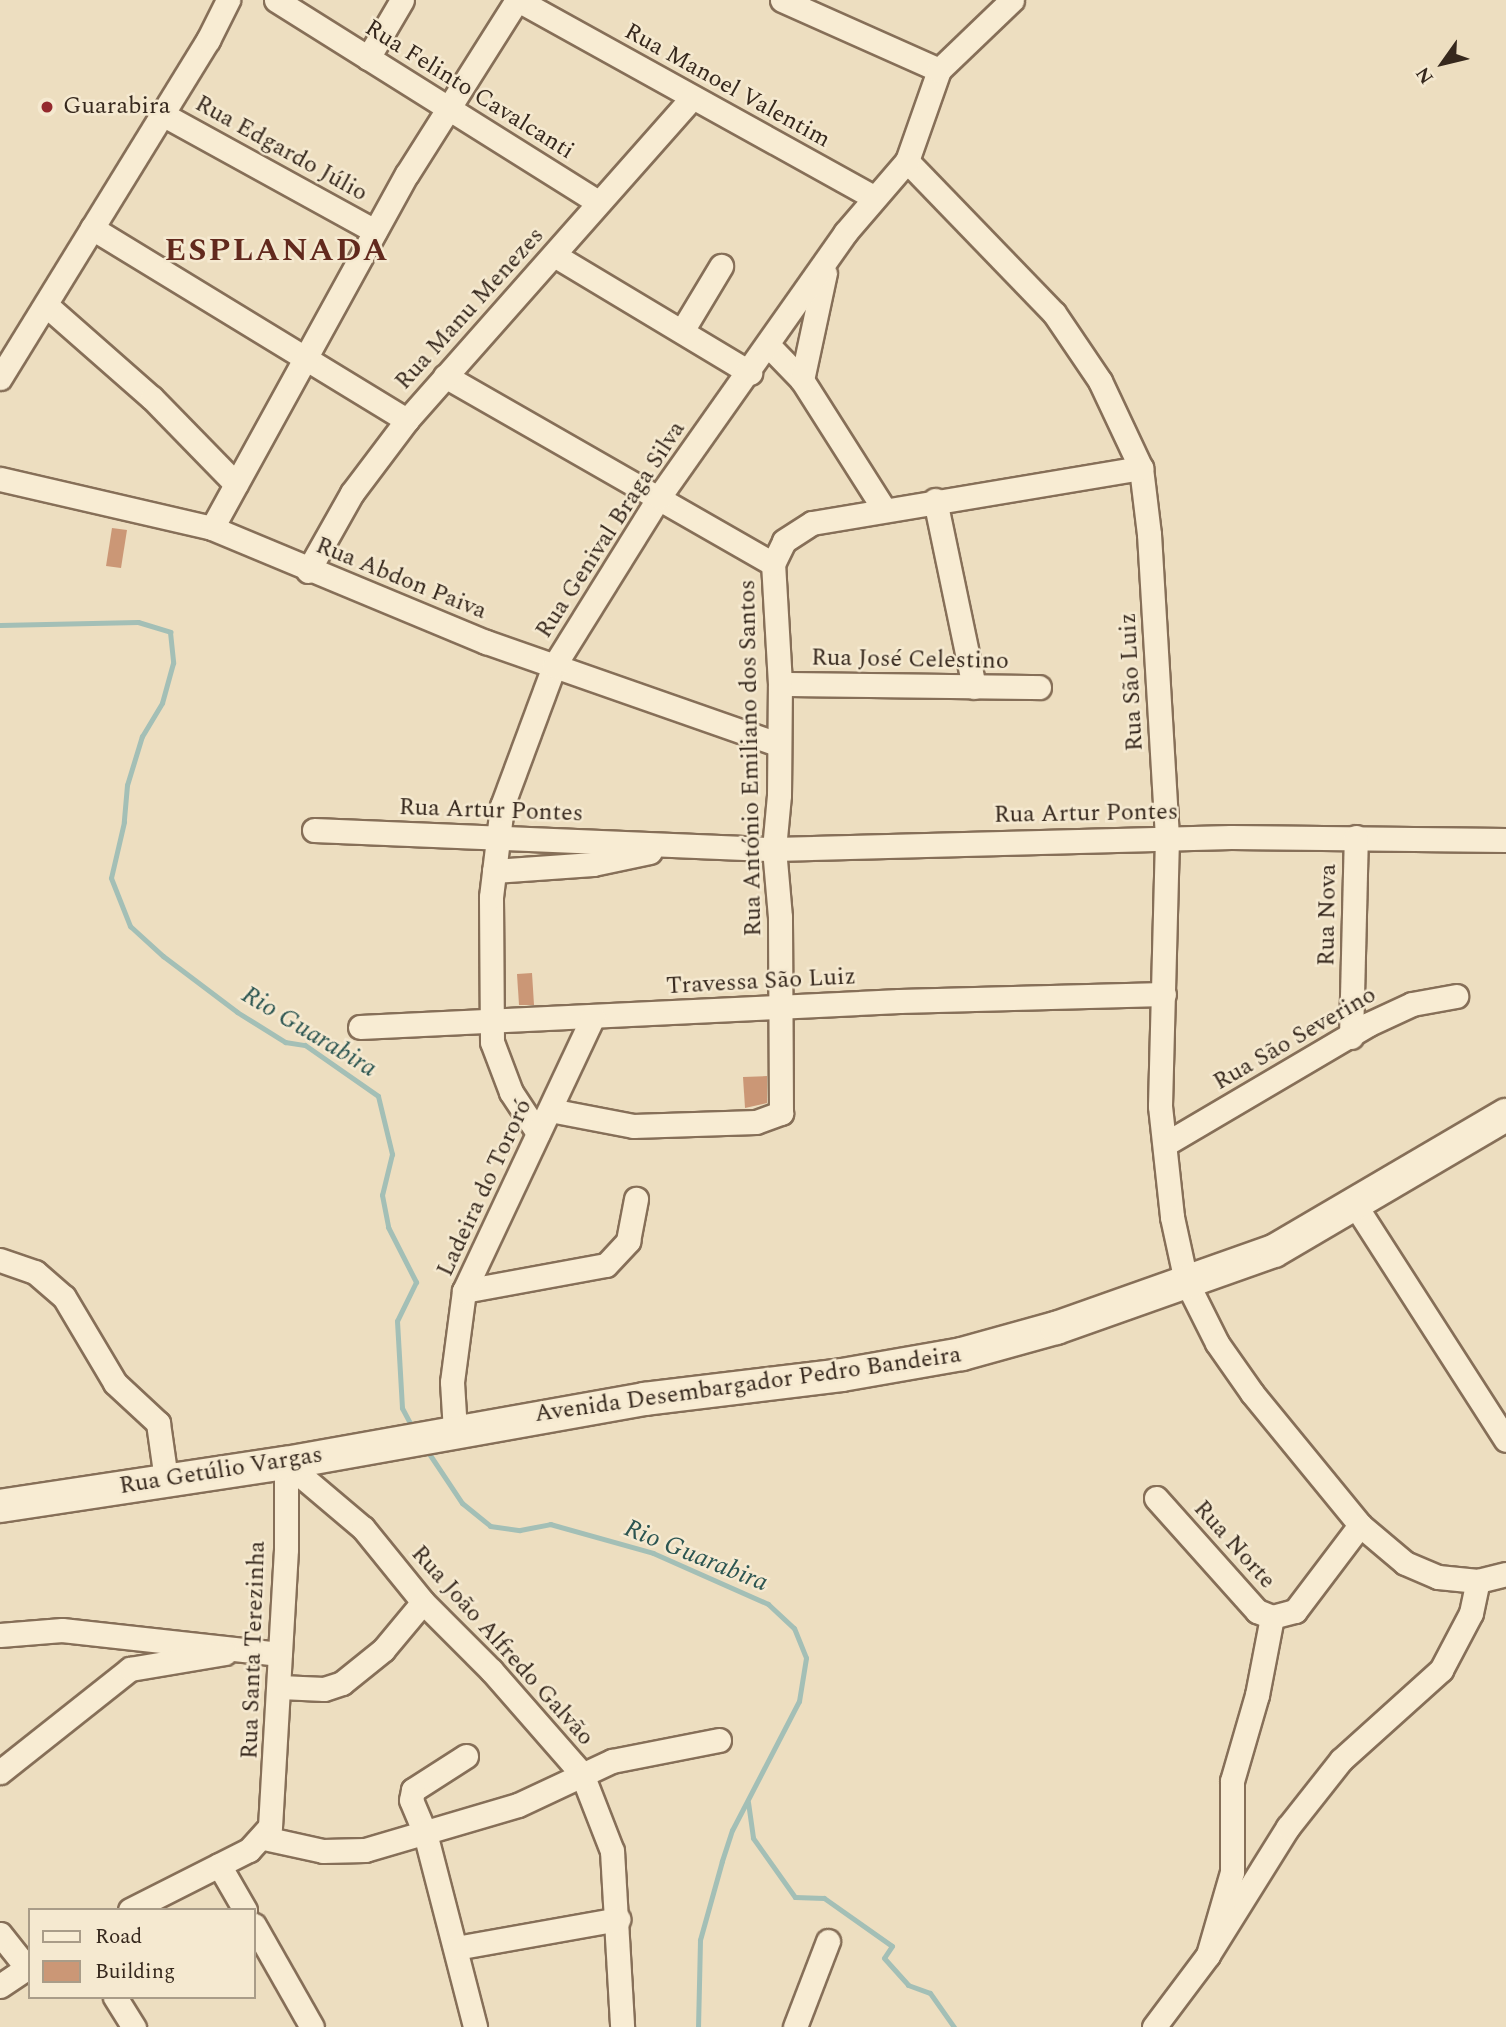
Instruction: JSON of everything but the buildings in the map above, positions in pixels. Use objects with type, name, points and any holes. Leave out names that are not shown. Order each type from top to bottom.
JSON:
[{"type":"main road","name":"Avenida Desembargador Pedro Bandeira","points":[[449,1432],[962,1354],[1056,1328],[1274,1251],[1506,1115]]},
{"type":"main road","name":"Rua Getúlio Vargas","points":[[0,1506],[286,1463],[449,1432]]},
{"type":"street","points":[[0,378],[162,114],[228,0]]},
{"type":"street","name":"Rua Felinto Cavalcanti","points":[[276,0],[598,202]]},
{"type":"street","points":[[368,58],[402,0]]},
{"type":"street","points":[[212,528],[375,231],[518,0]]},
{"type":"street","name":"Rua Manoel Valentim","points":[[518,0],[874,197]]},
{"type":"street","points":[[782,0],[939,70],[1012,0]]},
{"type":"street","name":"Rua Genival Braga Silva","points":[[538,1133],[511,1092],[488,1022],[494,871],[502,806],[554,666],[660,497],[874,197],[907,162],[939,70]]},
{"type":"street","name":"Rua Manu Menezes","points":[[308,571],[352,492],[407,420],[692,97]]},
{"type":"street","name":"Rua Edgardo Júlio","points":[[162,114],[375,231]]},
{"type":"street","name":"Rua São Luiz","points":[[907,162],[1054,313],[1100,382],[1141,468],[1151,560],[1167,838],[1160,1106],[1167,1143],[1172,1217],[1186,1281],[1217,1343],[1252,1393],[1360,1524],[1405,1563],[1438,1577],[1478,1581],[1506,1574]]},
{"type":"street","points":[[92,228],[407,420]]},
{"type":"street","points":[[554,255],[750,373]]},
{"type":"street","points":[[682,331],[721,265]]},
{"type":"street","name":"Rua Genival Braga Silva","points":[[802,380],[827,265]]},
{"type":"street","points":[[46,305],[152,398],[236,484]]},
{"type":"street","points":[[769,346],[802,380],[884,509]]},
{"type":"street","points":[[446,376],[773,564],[784,541],[804,525],[935,500],[1141,468]]},
{"type":"street","name":"Rua Abdon Paiva","points":[[0,479],[212,528],[308,571],[554,666],[778,744]]},
{"type":"street","points":[[935,500],[974,687]]},
{"type":"street","name":"Rua António Emiliano dos Santos","points":[[550,1110],[634,1126],[702,1126],[777,1117],[783,1073],[774,849],[779,795],[780,684],[773,564]]},
{"type":"street","name":"Rua José Celestino","points":[[780,684],[1039,687]]},
{"type":"street","name":"Rua Artur Pontes","points":[[314,830],[667,848],[774,849],[1167,838],[1356,837],[1506,840]]},
{"type":"street","name":"Rua Nova","points":[[1351,1037],[1356,837]]},
{"type":"street","name":"Rua Artur Pontes","points":[[494,871],[593,864],[667,848]]},
{"type":"street","name":"Travessa São Luiz","points":[[360,1027],[782,1007],[1164,993]]},
{"type":"street","name":"Rua São Severino","points":[[1167,1143],[1412,1004],[1456,996]]},
{"type":"street","name":"Ladeira do Tororó","points":[[449,1432],[452,1382],[464,1291],[593,1017]]},
{"type":"street","points":[[464,1291],[606,1265],[628,1241],[636,1199]]},
{"type":"street","points":[[1355,1205],[1506,1440]]},
{"type":"street","points":[[0,1260],[35,1272],[64,1297],[114,1383],[158,1423],[166,1479]]},
{"type":"street","name":"Rua João Alfredo Galvão","points":[[286,1463],[363,1528],[423,1602],[499,1678],[582,1774],[612,1851],[618,1919],[622,2027]]},
{"type":"street","name":"Rua Santa Terezinha","points":[[264,1838],[274,1813],[286,1463]]},
{"type":"street","name":"Rua Norte","points":[[1156,1498],[1257,1611],[1272,1618],[1295,1611],[1360,1524]]},
{"type":"street","points":[[1154,2027],[1208,1955],[1288,1827],[1341,1760],[1441,1670],[1471,1613],[1478,1581]]},
{"type":"street","points":[[280,1687],[324,1689],[342,1684],[383,1650],[423,1602]]},
{"type":"street","points":[[1208,1955],[1232,1872],[1231,1781],[1256,1695],[1272,1618]]},
{"type":"street","points":[[0,1635],[62,1630],[280,1654]]},
{"type":"street","points":[[0,1772],[130,1669],[209,1659],[235,1649]]},
{"type":"street","points":[[134,1908],[219,1865],[264,1838],[323,1852],[365,1850],[519,1805],[612,1761],[719,1740]]},
{"type":"street","points":[[466,1756],[413,1790],[411,1800],[425,1833],[475,2027]]},
{"type":"street","points":[[219,1865],[244,1908]]},
{"type":"street","points":[[456,1948],[618,1919]]},
{"type":"street","points":[[256,1929],[312,2027]]},
{"type":"street","points":[[0,1934],[28,1967],[0,1986]]},
{"type":"street","points":[[795,2027],[828,1941]]},
{"type":"street","points":[[115,1999],[134,2027]]},
{"type":"waterway","name":"Rio Guarabira","points":[[0,625],[138,622],[170,632],[173,663],[162,703],[142,736],[127,785],[124,822],[111,878],[130,926],[163,956],[237,1012],[285,1042],[305,1045],[378,1096],[392,1154],[382,1195],[388,1227],[416,1282],[397,1321],[402,1408],[413,1429]]},
{"type":"waterway","name":"Rio Guarabira","points":[[426,1449],[462,1503],[490,1526],[520,1530],[550,1524],[653,1553],[768,1604],[794,1628],[806,1658],[799,1701],[732,1830],[722,1861],[700,1940],[698,2027]]},
{"type":"waterway","points":[[748,1802],[753,1838],[795,1897],[824,1898],[892,1946],[884,1958],[908,1985],[930,1993],[954,2027]]},
{"type":"place","name":"Guarabira","points":[[47,107]]},
{"type":"district","name":"ESPLANADA","points":[[277,251]]}]
